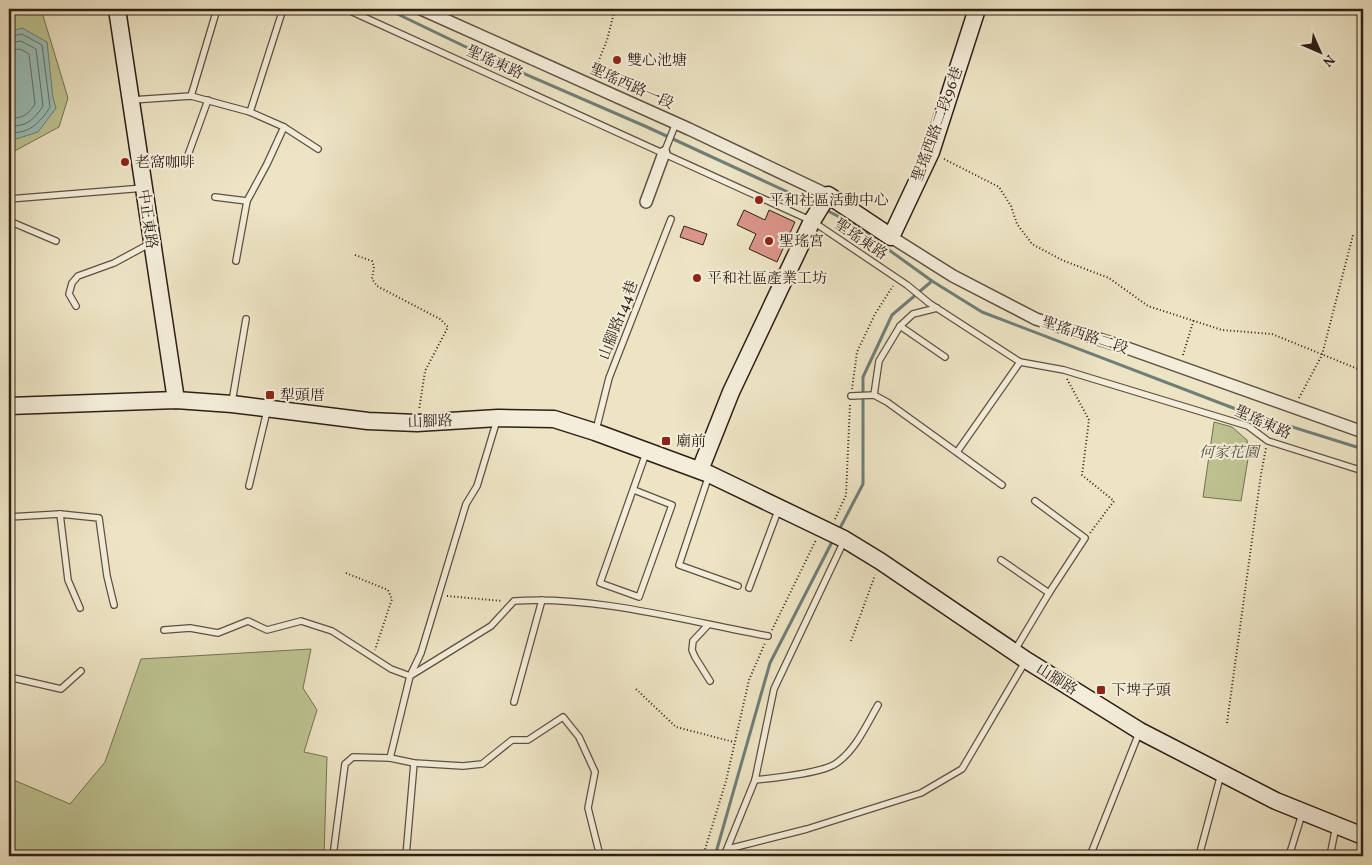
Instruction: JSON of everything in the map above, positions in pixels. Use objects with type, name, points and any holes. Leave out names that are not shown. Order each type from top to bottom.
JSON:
[{"type":"main road","name":"中正東路","points":[[117,9],[176,400]]},
{"type":"main road","name":"聖瑤西路二段96巷","points":[[891,237],[930,152],[978,9]]},
{"type":"main road","points":[[705,472],[731,392],[814,219],[828,195]]},
{"type":"main road","name":"聖瑤西路二段","points":[[828,195],[891,237]]},
{"type":"main road","name":"山腳路","points":[[9,406],[176,400],[232,404],[368,422],[417,422],[498,418],[554,420],[595,432],[705,472],[844,539],[880,560],[1020,656],[1140,732],[1221,774],[1302,812],[1363,836]]},
{"type":"street","name":"聖瑤西路一段","points":[[421,9],[676,123],[828,195]]},
{"type":"street","points":[[646,202],[664,153]]},
{"type":"street","name":"聖瑤西路二段","points":[[891,237],[953,276],[1036,319],[1179,366],[1363,432]]},
{"type":"lane","points":[[191,96],[216,9]]},
{"type":"lane","points":[[250,112],[283,9]]},
{"type":"lane","name":"聖瑤東路","points":[[346,9],[814,219],[908,285],[929,303],[1020,362],[1064,370],[1248,426],[1268,441],[1363,471]]},
{"type":"lane","points":[[132,100],[191,96],[208,100],[250,112],[284,127],[318,149]]},
{"type":"lane","points":[[188,155],[208,100]]},
{"type":"lane","points":[[664,153],[676,123]]},
{"type":"lane","points":[[236,261],[247,202],[284,127]]},
{"type":"lane","points":[[9,199],[144,188]]},
{"type":"lane","points":[[215,197],[247,202]]},
{"type":"lane","name":"山腳路144巷","points":[[595,432],[609,378],[670,219]]},
{"type":"lane","points":[[9,221],[56,241]]},
{"type":"lane","points":[[76,306],[69,294],[72,283],[78,276],[114,263],[151,243]]},
{"type":"lane","points":[[874,396],[879,361],[900,326],[913,314],[937,308]]},
{"type":"lane","points":[[232,404],[246,319]]},
{"type":"lane","points":[[900,326],[945,357]]},
{"type":"lane","points":[[957,452],[1020,362]]},
{"type":"lane","points":[[851,396],[874,396],[1002,484]]},
{"type":"lane","points":[[249,486],[267,409]]},
{"type":"lane","points":[[390,758],[410,676],[421,653],[466,504],[477,486],[498,418]]},
{"type":"lane","points":[[634,490],[672,505],[640,597],[600,582],[647,452]]},
{"type":"lane","points":[[705,472],[679,566],[738,586]]},
{"type":"lane","points":[[728,849],[807,829],[921,793],[962,769],[1020,656],[1049,593],[1085,538],[1035,501]]},
{"type":"lane","points":[[750,588],[779,508]]},
{"type":"lane","points":[[60,514],[68,580],[80,608]]},
{"type":"lane","points":[[9,517],[60,514],[99,518],[107,576],[114,605]]},
{"type":"lane","points":[[724,856],[755,780],[774,689],[844,539]]},
{"type":"lane","points":[[1001,560],[1049,593]]},
{"type":"lane","points":[[410,676],[491,626],[514,601],[542,600],[606,605],[768,636]]},
{"type":"lane","points":[[514,702],[542,600]]},
{"type":"lane","points":[[164,630],[190,628],[218,633],[248,620],[267,630],[301,621],[332,631],[391,669],[410,676]]},
{"type":"lane","points":[[708,625],[693,641],[692,650],[710,681]]},
{"type":"lane","points":[[9,677],[61,689],[81,671]]},
{"type":"lane","points":[[755,780],[804,773],[838,763],[857,740],[878,705]]},
{"type":"lane","points":[[333,856],[345,764],[354,757],[390,758],[414,763],[463,766],[482,764],[512,740],[528,740],[563,717],[579,737],[595,772],[588,808],[600,856]]},
{"type":"lane","points":[[1090,856],[1140,732]]},
{"type":"lane","points":[[406,856],[414,763]]},
{"type":"lane","points":[[1199,856],[1221,774]]},
{"type":"lane","points":[[1289,856],[1302,812]]},
{"type":"lane","points":[[1330,856],[1336,825]]},
{"type":"path","points":[[590,84],[607,40],[615,9]]},
{"type":"path","points":[[930,152],[999,187],[1011,206],[1017,224],[1032,244],[1062,260],[1109,278],[1148,306],[1222,330],[1272,334],[1363,371]]},
{"type":"path","points":[[1294,406],[1322,355],[1354,235]]},
{"type":"path","points":[[355,255],[372,261],[374,267],[372,279],[377,286],[440,319],[448,327],[424,371],[417,422]]},
{"type":"path","points":[[703,856],[726,781],[749,680],[768,636],[825,530],[835,521],[846,494],[851,396],[858,352],[890,289],[901,281]]},
{"type":"path","points":[[1179,366],[1194,320]]},
{"type":"path","points":[[1064,370],[1070,387],[1089,420],[1082,475],[1114,501],[1085,538]]},
{"type":"path","points":[[1227,723],[1261,474],[1268,441]]},
{"type":"path","points":[[851,641],[880,560]]},
{"type":"path","points":[[346,573],[388,590],[392,599],[373,657]]},
{"type":"path","points":[[438,594],[514,601]]},
{"type":"path","points":[[636,689],[676,727],[734,742]]},
{"type":"green space","points":[[9,9],[41,9],[68,98],[59,127],[9,154]]},
{"type":"green space","name":"何家花園","points":[[1214,422],[1232,427],[1247,440],[1249,453],[1241,501],[1203,497]]},
{"type":"green space","points":[[311,649],[303,688],[317,710],[304,752],[327,757],[324,856],[9,856],[9,778],[70,804],[105,762],[141,659]]},
{"type":"water","points":[[22,28],[47,42],[53,98],[56,108],[38,132],[13,140],[9,134],[9,32]]},
{"type":"building","name":"聖瑤宮","points":[[744,210],[765,220],[769,210],[795,222],[777,262],[749,249],[756,234],[737,225]]},
{"type":"building","points":[[684,226],[707,234],[703,245],[680,237]]},
{"type":"waterway","points":[[387,9],[493,60],[647,127],[816,205]]},
{"type":"waterway","points":[[826,210],[853,224],[932,281],[982,312],[1241,411],[1363,449]]},
{"type":"waterway","points":[[839,530],[863,484],[863,377],[892,315],[932,281]]},
{"type":"waterway","points":[[715,856],[770,663],[833,540]]},
{"type":"place","name":"雙心池塘","points":[[617,60]]},
{"type":"place","name":"老窩咖啡","points":[[125,162]]},
{"type":"place","name":"平和社區活動中心","points":[[759,200]]},
{"type":"place","name":"聖瑤宮","points":[[769,241]]},
{"type":"place","name":"平和社區產業工坊","points":[[697,278]]},
{"type":"place","name":"犁頭厝","points":[[270,395]]},
{"type":"place","name":"廟前","points":[[666,441]]},
{"type":"place","name":"下埤子頭","points":[[1101,690]]}]
